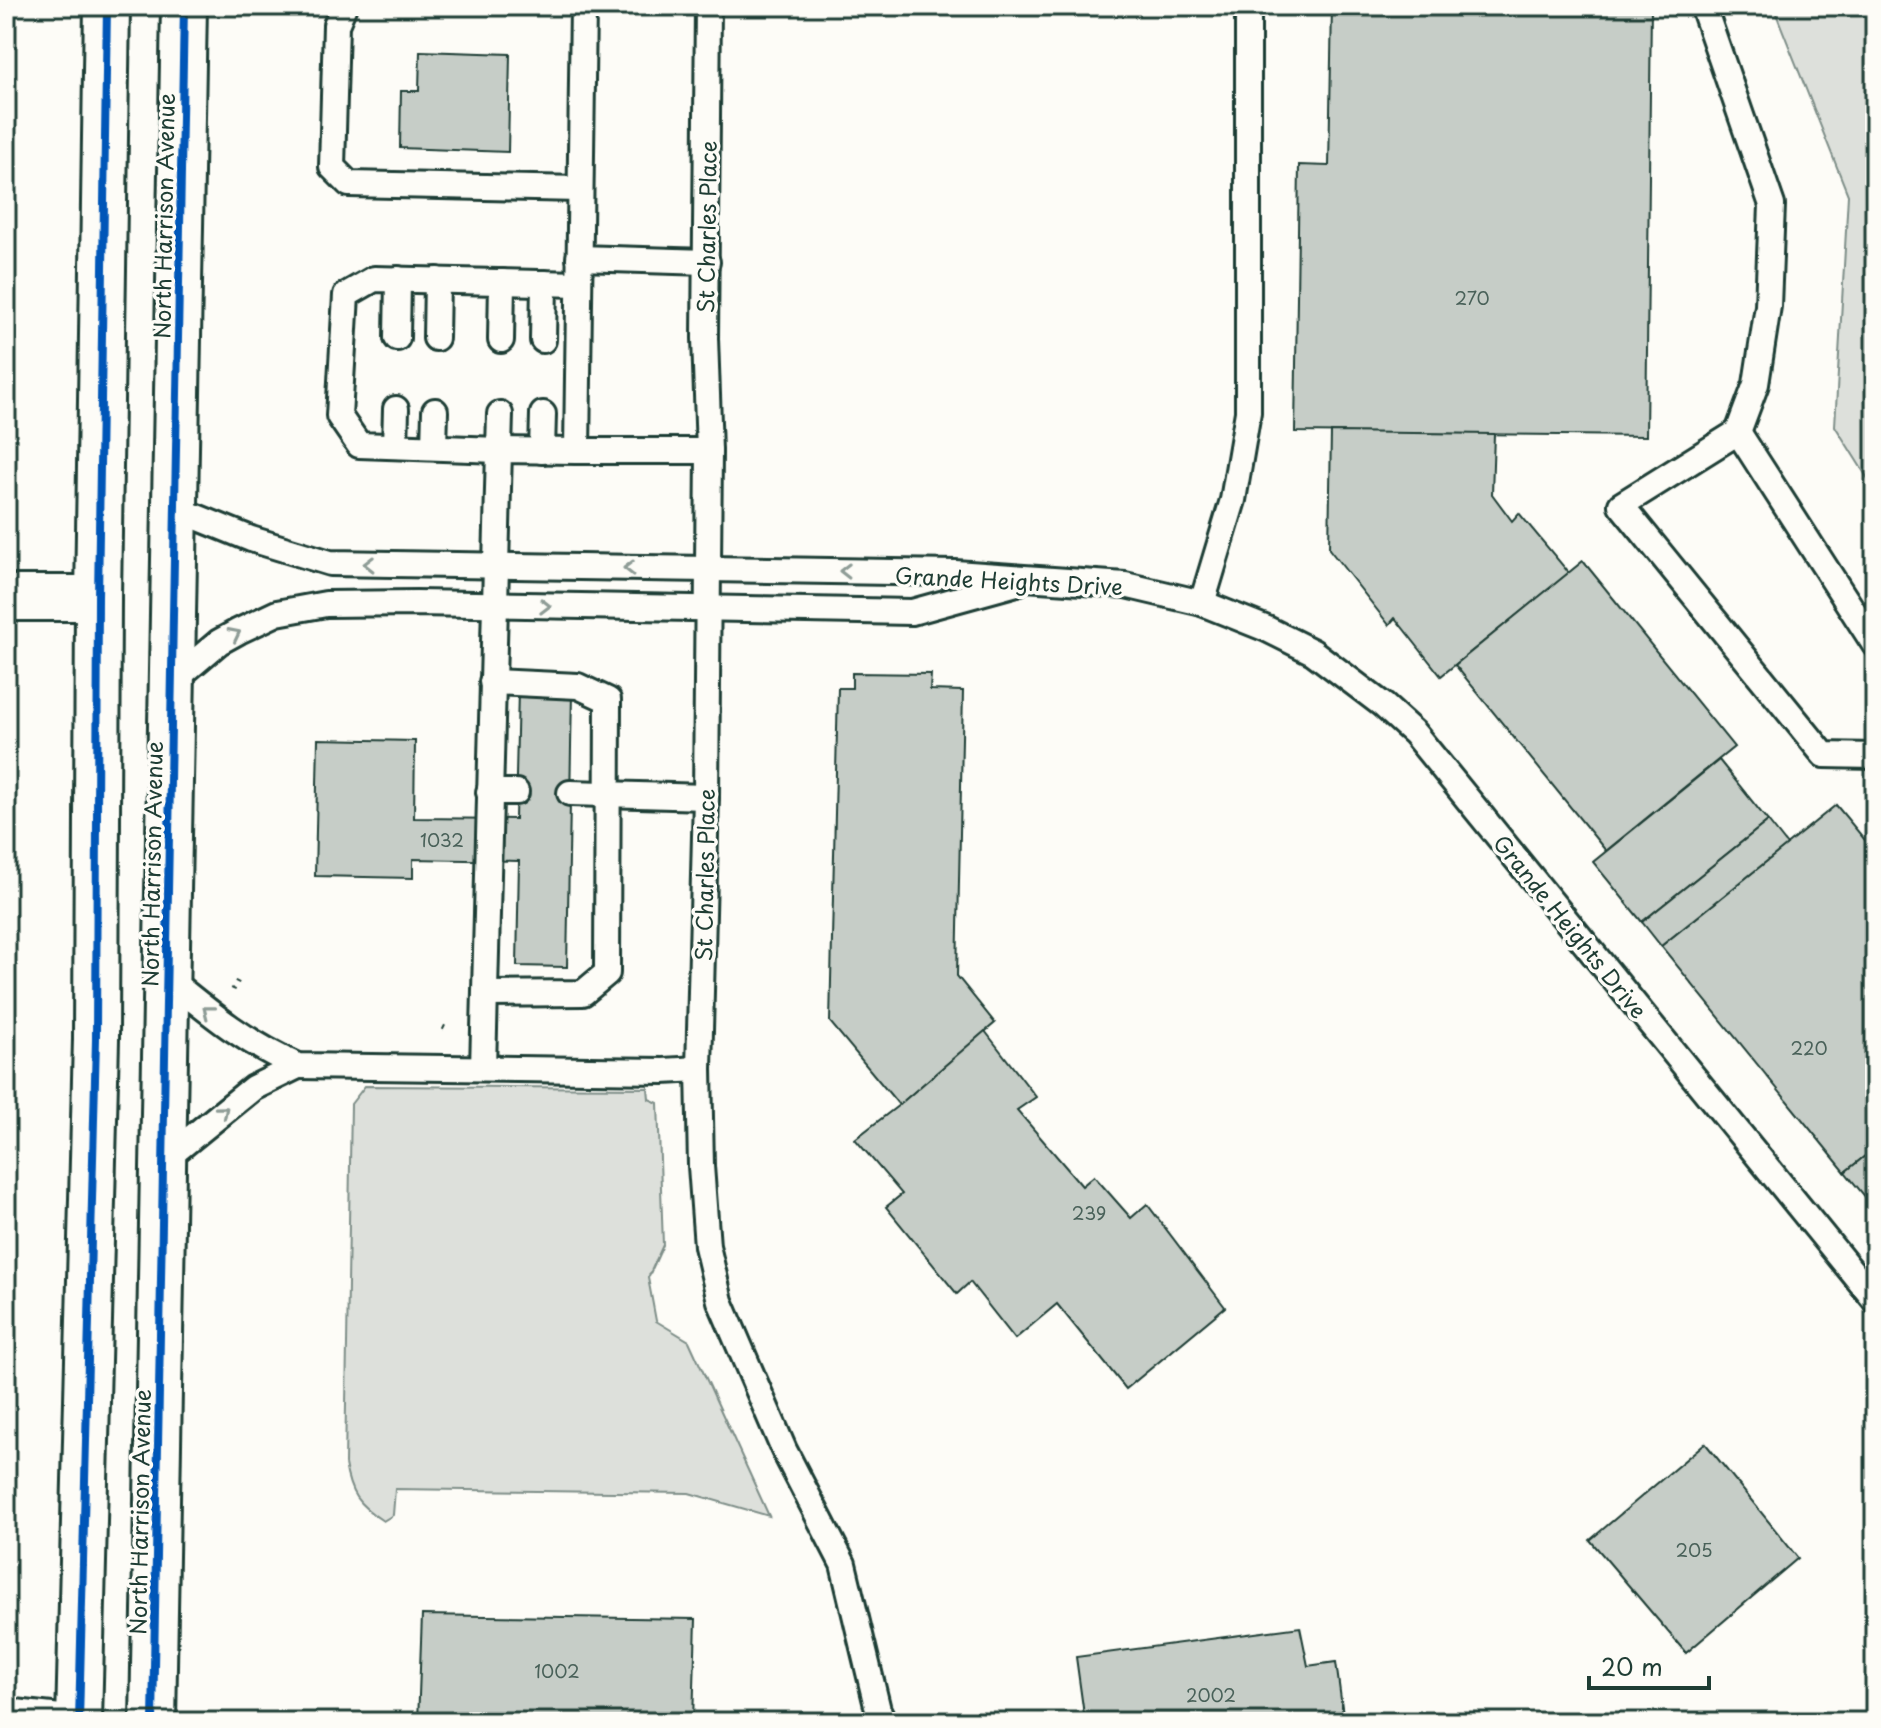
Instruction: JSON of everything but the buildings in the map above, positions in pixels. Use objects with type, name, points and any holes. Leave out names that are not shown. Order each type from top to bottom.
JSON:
[{"type":"main road","points":[[79,1721],[96,1039],[98,598],[107,6]]},
{"type":"main road","name":"North Harrison Avenue","points":[[153,1722],[184,6]]},
{"type":"main road","points":[[6,598],[98,598]]},
{"type":"lane","points":[[344,6],[336,25],[332,167],[349,184],[580,189]]},
{"type":"lane","points":[[577,451],[583,6]]},
{"type":"lane","name":"St Charles Place","points":[[708,6],[705,338],[709,451],[706,797],[699,1069],[707,1246],[720,1301],[784,1450],[843,1564],[879,1718]]},
{"type":"lane","points":[[1202,603],[1233,500],[1248,412],[1248,6]]},
{"type":"lane","points":[[1703,6],[1772,205],[1768,306],[1756,384],[1738,432],[1621,505],[1824,755],[1875,756]]},
{"type":"lane","points":[[579,258],[707,262]]},
{"type":"lane","points":[[579,284],[374,279],[346,295],[339,416],[359,445],[542,451],[709,451]]},
{"type":"lane","points":[[397,338],[398,279]]},
{"type":"lane","points":[[436,338],[437,280]]},
{"type":"lane","points":[[501,340],[502,282]]},
{"type":"lane","points":[[543,340],[544,283]]},
{"type":"lane","points":[[395,446],[396,409]]},
{"type":"lane","points":[[434,447],[435,411]]},
{"type":"lane","points":[[483,1068],[500,414]]},
{"type":"lane","points":[[542,451],[543,414]]},
{"type":"lane","points":[[1738,432],[1875,645]]},
{"type":"lane","name":"Grande Heights Drive","points":[[177,509],[251,539],[330,563],[955,573],[1125,585],[1202,603],[1267,629],[1313,652],[1383,705],[1414,733],[1875,1300]]},
{"type":"lane","name":"Grande Heights Drive","points":[[173,681],[219,642],[277,613],[326,604],[912,612],[1035,579]]},
{"type":"lane","points":[[485,994],[583,993],[607,973],[608,700],[578,686],[492,682]]},
{"type":"lane","points":[[489,792],[516,792]]},
{"type":"lane","points":[[570,793],[706,797]]},
{"type":"lane","points":[[167,978],[233,1031],[261,1049],[298,1066],[699,1069]]},
{"type":"lane","points":[[163,1161],[253,1088],[298,1066]]},
{"type":"lane","points":[[6,1711],[79,1721]]},
{"type":"path","points":[[232,991],[238,980]]},
{"type":"shaded area","points":[[1773,6],[1875,6],[1875,490],[1835,426],[1848,195]]},
{"type":"shaded area","points":[[365,1086],[648,1088],[649,1099],[658,1103],[663,1245],[648,1278],[656,1321],[689,1341],[769,1516],[689,1493],[395,1489],[393,1515],[383,1521],[361,1503],[352,1491],[345,1464],[351,1104]]},
{"type":"cycle path","points":[[79,1722],[96,1039],[98,598],[107,6]]},
{"type":"cycle path","points":[[153,1722],[184,6]]}]
